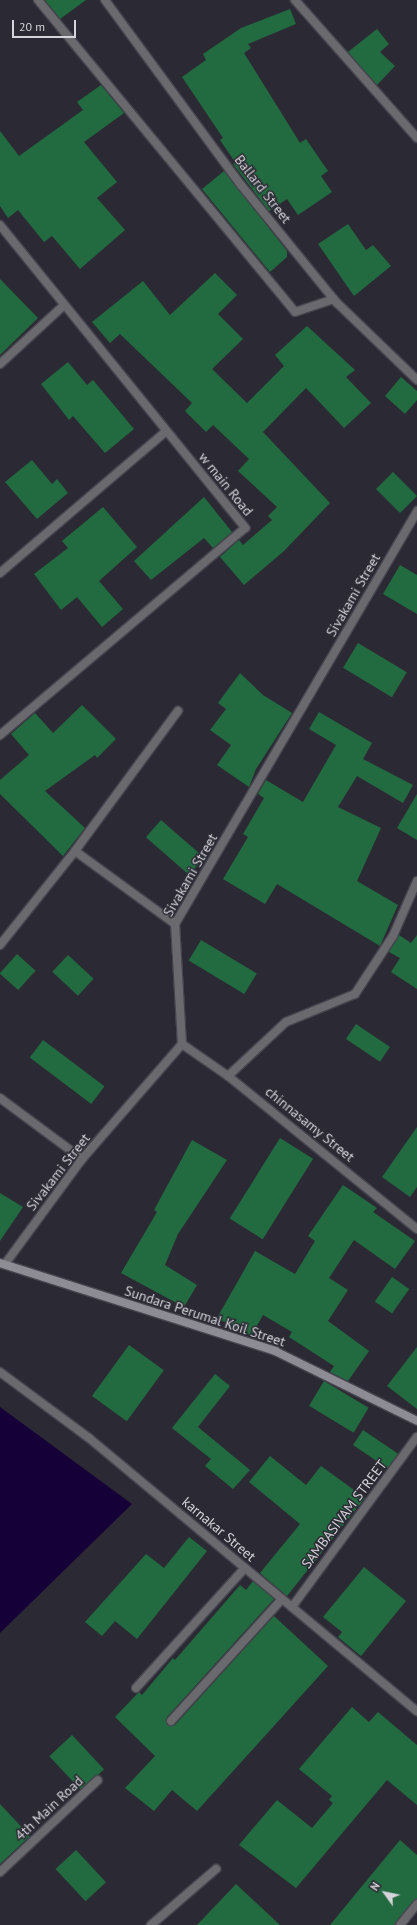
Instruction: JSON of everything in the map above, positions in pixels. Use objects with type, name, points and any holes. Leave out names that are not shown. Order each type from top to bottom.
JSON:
[{"type":"street","points":[[38,0],[295,312],[334,299]]},
{"type":"street","name":"Ballard Street","points":[[105,0],[241,185],[334,299],[417,380]]},
{"type":"street","points":[[294,0],[417,138]]},
{"type":"street","name":"w main Road","points":[[0,225],[62,306],[245,528],[0,735]]},
{"type":"street","points":[[0,364],[62,306]]},
{"type":"street","points":[[0,573],[166,431]]},
{"type":"street","name":"Sivakami Street","points":[[2,1264],[82,1159],[182,1044],[175,924],[417,511]]},
{"type":"street","points":[[0,945],[75,851],[178,711]]},
{"type":"street","points":[[75,851],[175,924]]},
{"type":"street","points":[[228,1076],[286,1022],[356,994],[393,936],[417,880]]},
{"type":"street","name":"chinnasamy Street","points":[[182,1044],[228,1076],[417,1229]]},
{"type":"street","points":[[0,1098],[82,1159]]},
{"type":"street","name":"Sundara Perumal Koil Street","points":[[2,1264],[275,1351],[417,1421]]},
{"type":"street","name":"karnakar Street","points":[[0,1372],[89,1438],[417,1711]]},
{"type":"street","name":"SAMBASIVAM STREET","points":[[292,1607],[417,1437]]},
{"type":"street","points":[[136,1688],[245,1568]]},
{"type":"street","points":[[172,1721],[282,1599]]},
{"type":"street","name":"4th Main Road","points":[[0,1872],[98,1780]]},
{"type":"street","points":[[151,1925],[216,1869]]},
{"type":"street","points":[[400,1925],[417,1904]]},
{"type":"shaded area","points":[[0,1407],[132,1504],[0,1633]]},
{"type":"building","points":[[45,0],[86,0],[60,19]]},
{"type":"building","points":[[290,9],[296,24],[248,44],[251,48],[244,53],[300,143],[306,139],[328,171],[321,176],[332,192],[298,215],[287,199],[269,211],[233,164],[235,162],[220,140],[223,138],[182,77],[206,60],[203,54],[241,28]]},
{"type":"building","points":[[377,29],[389,44],[380,52],[395,66],[377,85],[348,52]]},
{"type":"building","points":[[101,85],[124,113],[84,142],[117,182],[97,198],[125,230],[80,269],[52,236],[44,242],[18,210],[8,218],[0,206],[0,131],[19,156],[83,110],[77,102]]},
{"type":"building","points":[[224,171],[287,251],[287,257],[270,272],[202,189]]},
{"type":"building","points":[[348,224],[366,250],[373,245],[391,266],[354,296],[318,244]]},
{"type":"building","points":[[215,273],[237,295],[218,314],[243,339],[212,369],[247,403],[284,366],[275,355],[307,326],[355,370],[346,377],[371,403],[344,428],[306,388],[263,432],[330,503],[284,551],[244,585],[220,557],[239,540],[243,545],[272,520],[268,516],[277,507],[238,471],[249,459],[213,425],[206,432],[185,411],[192,403],[120,334],[110,343],[92,322],[143,281],[170,315]]},
{"type":"building","points":[[0,279],[38,318],[0,355]]},
{"type":"building","points":[[68,362],[87,385],[93,380],[134,429],[105,453],[73,416],[69,420],[41,384]]},
{"type":"building","points":[[401,377],[417,391],[417,400],[405,414],[385,396]]},
{"type":"building","points":[[32,460],[52,484],[57,479],[68,493],[37,519],[5,482]]},
{"type":"building","points":[[393,472],[417,496],[400,513],[376,489]]},
{"type":"building","points":[[204,497],[232,532],[213,548],[204,538],[151,580],[134,561]]},
{"type":"building","points":[[103,507],[137,547],[99,581],[123,609],[102,627],[77,597],[61,610],[34,574],[68,548],[62,541]]},
{"type":"building","points":[[400,565],[417,575],[417,614],[383,594]]},
{"type":"building","points":[[358,643],[407,672],[392,697],[343,668]]},
{"type":"building","points":[[240,673],[263,695],[292,713],[256,769],[249,787],[217,765],[231,745],[210,730],[226,709],[218,703]]},
{"type":"building","points":[[82,705],[116,739],[97,758],[95,755],[45,791],[85,828],[63,856],[0,794],[0,780],[29,755],[11,734],[35,713],[53,733]]},
{"type":"building","points":[[319,712],[372,743],[363,759],[413,785],[403,803],[357,776],[338,807],[381,828],[357,881],[398,905],[380,946],[277,884],[265,904],[223,879],[248,837],[243,834],[264,798],[258,794],[266,780],[303,802],[336,745],[309,729]]},
{"type":"building","points":[[417,794],[417,840],[397,828]]},
{"type":"building","points":[[161,820],[204,857],[189,875],[146,837]]},
{"type":"building","points":[[399,935],[411,943],[417,935],[417,989],[391,972],[400,958],[389,952]]},
{"type":"building","points":[[201,940],[257,973],[244,994],[189,961]]},
{"type":"building","points":[[17,954],[36,971],[18,990],[0,974]]},
{"type":"building","points":[[68,955],[94,979],[78,996],[52,972]]},
{"type":"building","points":[[356,1024],[390,1047],[380,1062],[346,1039]]},
{"type":"building","points":[[43,1040],[104,1086],[91,1104],[30,1058]]},
{"type":"building","points":[[417,1127],[417,1187],[410,1197],[382,1177]]},
{"type":"building","points":[[280,1138],[313,1159],[263,1239],[230,1219]]},
{"type":"building","points":[[192,1140],[227,1160],[178,1234],[165,1265],[197,1285],[184,1307],[121,1273],[157,1212],[154,1210]]},
{"type":"building","points":[[343,1185],[377,1208],[373,1212],[415,1241],[395,1269],[354,1240],[329,1278],[348,1290],[328,1321],[369,1351],[348,1381],[330,1372],[334,1366],[289,1337],[292,1332],[263,1315],[251,1336],[217,1318],[255,1251],[295,1274],[315,1241],[308,1236]]},
{"type":"building","points":[[0,1193],[23,1207],[0,1241]]},
{"type":"building","points":[[392,1277],[409,1289],[392,1314],[375,1302]]},
{"type":"building","points":[[129,1345],[164,1370],[127,1421],[92,1396]]},
{"type":"building","points":[[417,1347],[417,1409],[387,1386]]},
{"type":"building","points":[[215,1374],[230,1386],[198,1427],[250,1470],[233,1489],[205,1466],[211,1459],[172,1428]]},
{"type":"building","points":[[324,1381],[369,1408],[354,1433],[309,1406]]},
{"type":"building","points":[[363,1430],[398,1453],[388,1468],[353,1445]]},
{"type":"building","points":[[270,1456],[306,1485],[321,1466],[365,1498],[287,1596],[260,1573],[300,1524],[249,1482]]},
{"type":"building","points":[[189,1537],[207,1551],[137,1639],[115,1621],[102,1636],[85,1622],[146,1554],[164,1568]]},
{"type":"building","points":[[364,1567],[406,1601],[361,1656],[338,1637],[342,1632],[323,1617]]},
{"type":"building","points":[[253,1581],[274,1599],[167,1717],[167,1725],[175,1725],[274,1616],[328,1666],[197,1811],[172,1790],[154,1811],[125,1788],[155,1756],[115,1717],[139,1692],[142,1695],[173,1658],[175,1660],[240,1585],[246,1590]]},
{"type":"building","points":[[352,1707],[369,1722],[378,1712],[417,1745],[417,1805],[387,1780],[296,1888],[239,1845],[277,1800],[312,1828],[333,1803],[329,1800],[332,1796],[299,1769]]},
{"type":"building","points":[[72,1735],[104,1769],[81,1791],[49,1756]]},
{"type":"building","points":[[0,1804],[30,1836],[0,1864]]},
{"type":"building","points":[[400,1840],[417,1855],[417,1899],[395,1925],[330,1925]]},
{"type":"building","points":[[76,1850],[106,1882],[86,1901],[56,1869]]},
{"type":"building","points":[[236,1884],[280,1925],[197,1925]]}]
